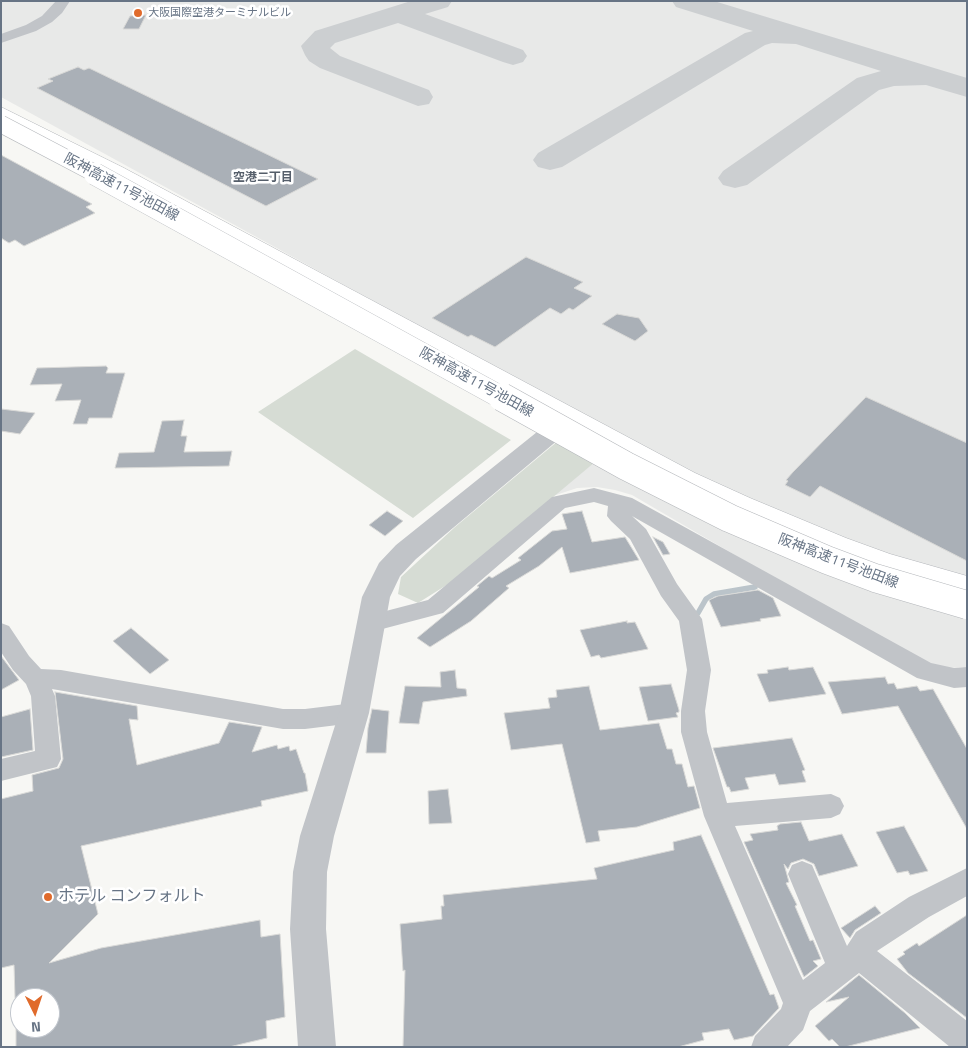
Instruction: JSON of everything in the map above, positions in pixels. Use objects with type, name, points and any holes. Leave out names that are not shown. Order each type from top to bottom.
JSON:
[{"type":"highway","name":"阪神高速11号池田線","points":[[1,112],[117,172],[686,479],[748,508],[836,545],[882,562],[967,587]]},
{"type":"highway","name":"阪神高速11号池田線","points":[[1,124],[163,210],[675,492],[729,518],[827,560],[900,586],[967,605]]},
{"type":"street","points":[[1,39],[31,28],[47,19],[64,1]]},
{"type":"street","points":[[1,118],[563,423],[406,552],[389,570],[376,597],[354,713],[317,836],[310,872],[308,930],[318,1047]]},
{"type":"street","points":[[371,623],[435,607],[559,502],[594,495],[625,502],[925,671],[954,678],[967,677]]},
{"type":"street","points":[[618,501],[618,516],[638,534],[670,590],[685,611],[693,629],[699,670],[693,711],[694,732],[717,816],[789,986],[799,1001]]},
{"type":"street","points":[[1,632],[21,663],[35,678],[43,696],[48,759],[1,770]]},
{"type":"street","points":[[35,678],[61,680],[282,719],[305,719],[354,713]]},
{"type":"street","points":[[717,816],[832,806]]},
{"type":"street","points":[[802,874],[850,962],[967,1041]]},
{"type":"street","points":[[766,1047],[792,1018],[799,1001],[850,962],[866,942],[919,907],[967,881]]},
{"type":"shaded area","points":[[1,1],[967,1],[967,667],[948,668],[929,664],[898,650],[632,495],[597,487],[577,488],[553,496],[594,462],[585,417],[1,97]]},
{"type":"shaded area","points":[[355,349],[511,440],[413,518],[258,412]]},
{"type":"shaded area","points":[[558,441],[595,462],[453,581],[418,603],[398,594],[401,577],[455,527]]},
{"type":"building","points":[[146,15],[139,29],[123,29],[130,16]]},
{"type":"building","points":[[78,67],[84,70],[89,68],[318,179],[266,206],[37,88],[53,81],[48,79]]},
{"type":"building","points":[[1,155],[92,204],[86,207],[95,213],[24,246],[15,240],[9,243],[1,238]]},
{"type":"building","points":[[526,257],[583,282],[574,288],[592,296],[573,310],[569,308],[561,314],[550,308],[495,347],[471,335],[468,337],[432,318]]},
{"type":"building","points":[[617,314],[639,318],[648,331],[635,341],[602,324]]},
{"type":"building","points":[[106,366],[108,368],[106,373],[125,373],[112,418],[89,418],[87,424],[73,424],[81,400],[55,401],[62,384],[30,385],[37,368]]},
{"type":"building","points":[[866,397],[967,443],[967,561],[820,486],[810,497],[785,485],[788,481],[786,480],[793,472]]},
{"type":"building","points":[[1,409],[35,413],[20,434],[1,431]]},
{"type":"building","points":[[184,420],[181,436],[187,436],[184,452],[232,451],[229,466],[115,468],[119,453],[154,452],[162,421]]},
{"type":"building","points":[[387,511],[403,521],[385,536],[369,525]]},
{"type":"building","points":[[582,511],[592,542],[625,537],[639,560],[570,573],[562,547],[539,566],[506,586],[509,588],[471,621],[430,647],[417,638],[479,587],[477,586],[489,576],[492,578],[521,560],[518,558],[552,531],[567,529],[562,514]]},
{"type":"building","points":[[653,537],[663,542],[670,554],[663,555]]},
{"type":"building","points":[[758,590],[773,598],[781,616],[721,627],[709,600],[718,596]]},
{"type":"building","points":[[627,621],[627,623],[635,622],[648,649],[601,658],[599,655],[591,657],[580,630]]},
{"type":"building","points":[[131,628],[169,660],[150,674],[113,641]]},
{"type":"building","points":[[1,656],[19,680],[1,690]]},
{"type":"building","points":[[788,667],[789,670],[813,667],[826,694],[769,702],[757,674],[768,673],[767,670]]},
{"type":"building","points":[[455,670],[457,688],[466,689],[467,696],[423,702],[419,724],[399,723],[405,686],[441,687],[440,672]]},
{"type":"building","points":[[885,677],[888,684],[894,683],[897,689],[917,686],[920,691],[933,689],[967,749],[967,829],[898,706],[842,714],[828,682]]},
{"type":"building","points":[[671,684],[679,710],[676,713],[678,717],[648,721],[639,687]]},
{"type":"building","points":[[589,686],[600,730],[659,723],[667,749],[672,749],[676,764],[682,764],[688,787],[694,786],[700,808],[637,827],[598,831],[600,841],[586,843],[562,744],[511,750],[504,713],[550,708],[548,698],[557,697],[556,690]]},
{"type":"building","points":[[55,692],[137,706],[138,720],[129,719],[137,765],[219,743],[229,722],[262,727],[252,752],[277,745],[278,749],[289,746],[290,751],[296,749],[305,773],[308,791],[261,801],[262,806],[81,846],[98,914],[49,963],[101,948],[260,920],[261,937],[280,934],[285,1017],[266,1021],[267,1038],[229,1047],[16,1047],[16,1038],[60,1038],[60,988],[15,988],[14,965],[1,968],[1,799],[33,791],[32,775],[59,768],[63,759]]},
{"type":"building","points":[[30,709],[33,750],[1,757],[1,717]]},
{"type":"building","points":[[372,709],[389,711],[386,753],[366,753]]},
{"type":"building","points":[[792,738],[805,770],[802,771],[806,782],[779,785],[775,774],[745,778],[749,789],[731,792],[729,787],[727,787],[713,748]]},
{"type":"building","points":[[448,789],[452,823],[429,824],[428,791]]},
{"type":"building","points":[[801,822],[809,841],[842,834],[858,866],[819,876],[814,864],[803,859],[791,863],[788,869],[784,864],[789,882],[786,883],[797,905],[795,906],[810,941],[813,940],[821,959],[813,961],[818,966],[804,977],[744,842],[753,840],[750,834],[778,830],[777,826],[780,824]]},
{"type":"building","points":[[904,826],[928,871],[910,875],[908,871],[897,873],[876,832]]},
{"type":"building","points":[[701,835],[770,995],[774,994],[779,1008],[753,1036],[734,1040],[729,1029],[702,1033],[704,1040],[678,1047],[403,1047],[405,970],[403,971],[400,924],[442,919],[441,906],[444,906],[443,895],[597,879],[594,868],[674,850],[673,842]]},
{"type":"building","points":[[875,906],[881,913],[855,930],[850,938],[841,928]]},
{"type":"building","points":[[967,915],[967,1018],[908,973],[897,959],[905,954],[903,952],[917,943],[919,946]]},
{"type":"building","points":[[859,975],[920,1028],[845,1047],[840,1047],[832,1039],[829,1041],[815,1026],[849,997],[826,1002]]},
{"type":"waterway","points":[[698,613],[706,599],[714,594],[755,587]]},
{"type":"taxiway","points":[[418,97],[330,62],[319,55],[315,46],[325,37],[439,1]]},
{"type":"taxiway","points":[[685,1],[967,88]]},
{"type":"taxiway","points":[[399,14],[513,56]]},
{"type":"taxiway","points":[[550,160],[755,39],[772,35],[795,36]]},
{"type":"taxiway","points":[[735,178],[868,84],[893,77],[923,77]]},
{"type":"place","name":"大阪国際空港ターミナルビル","points":[[138,13]]},
{"type":"place","name":"ホテル コンフォルト","points":[[48,897]]},
{"type":"district","name":"空港二丁目","points":[[263,178]]}]
